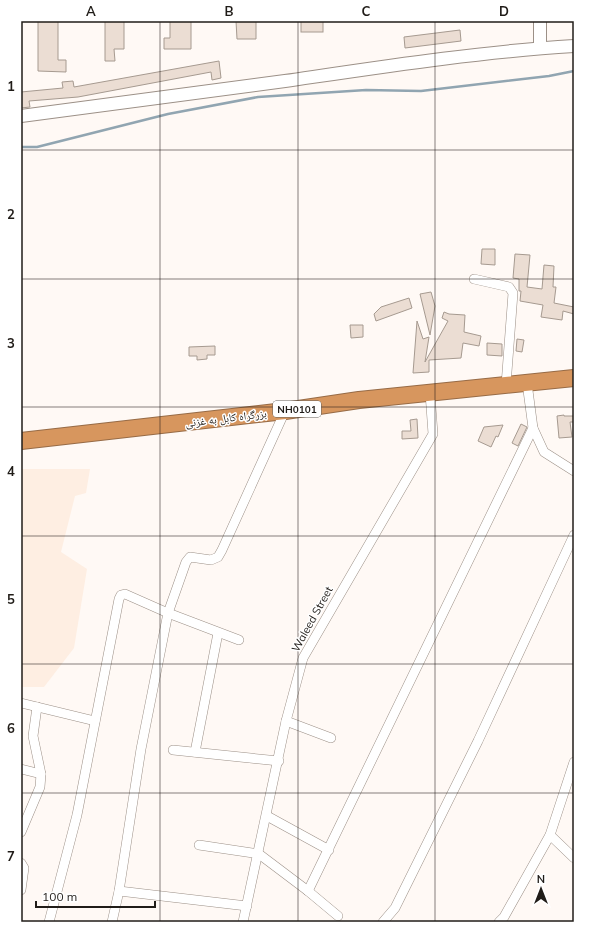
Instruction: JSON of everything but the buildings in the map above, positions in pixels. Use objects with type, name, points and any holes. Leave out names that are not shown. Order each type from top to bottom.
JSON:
[{"type":"highway","name":"بزرگراه کابل به غزنی","points":[[21,441],[285,411],[359,400],[574,378]]},
{"type":"street","points":[[540,21],[540,48]]},
{"type":"street","points":[[21,116],[194,94],[424,61],[540,48],[574,46]]},
{"type":"street","points":[[474,279],[509,287],[512,292],[506,385]]},
{"type":"street","points":[[527,383],[533,428],[544,452],[574,470]]},
{"type":"street","name":"Waleed Street","points":[[243,922],[279,761],[286,721],[303,658],[433,434],[430,393]]},
{"type":"street","points":[[112,922],[119,891],[141,749],[168,613],[186,562],[190,557],[211,560],[218,557],[220,554],[285,411]]},
{"type":"street","points":[[308,891],[533,428]]},
{"type":"street","points":[[383,922],[395,908],[475,748],[574,535]]},
{"type":"street","points":[[49,922],[77,815],[121,595],[125,594],[168,613],[239,640]]},
{"type":"street","points":[[195,752],[218,633]]},
{"type":"street","points":[[21,703],[95,721]]},
{"type":"street","points":[[21,832],[23,819],[40,787],[41,774],[33,736],[37,707]]},
{"type":"street","points":[[286,721],[332,738]]},
{"type":"street","points":[[173,750],[279,761]]},
{"type":"street","points":[[499,922],[504,917],[550,835],[574,762]]},
{"type":"street","points":[[21,769],[41,774]]},
{"type":"street","points":[[267,816],[328,850]]},
{"type":"street","points":[[550,835],[574,858]]},
{"type":"street","points":[[199,845],[259,854],[338,916]]},
{"type":"street","points":[[21,863],[24,868],[21,890]]},
{"type":"street","points":[[119,891],[247,906]]},
{"type":"shaded area","points":[[21,469],[90,469],[86,493],[75,496],[61,552],[87,569],[74,648],[44,687],[21,687]]},
{"type":"waterway","points":[[21,147],[37,147],[168,114],[258,97],[366,90],[421,91],[549,76],[574,71]]}]
